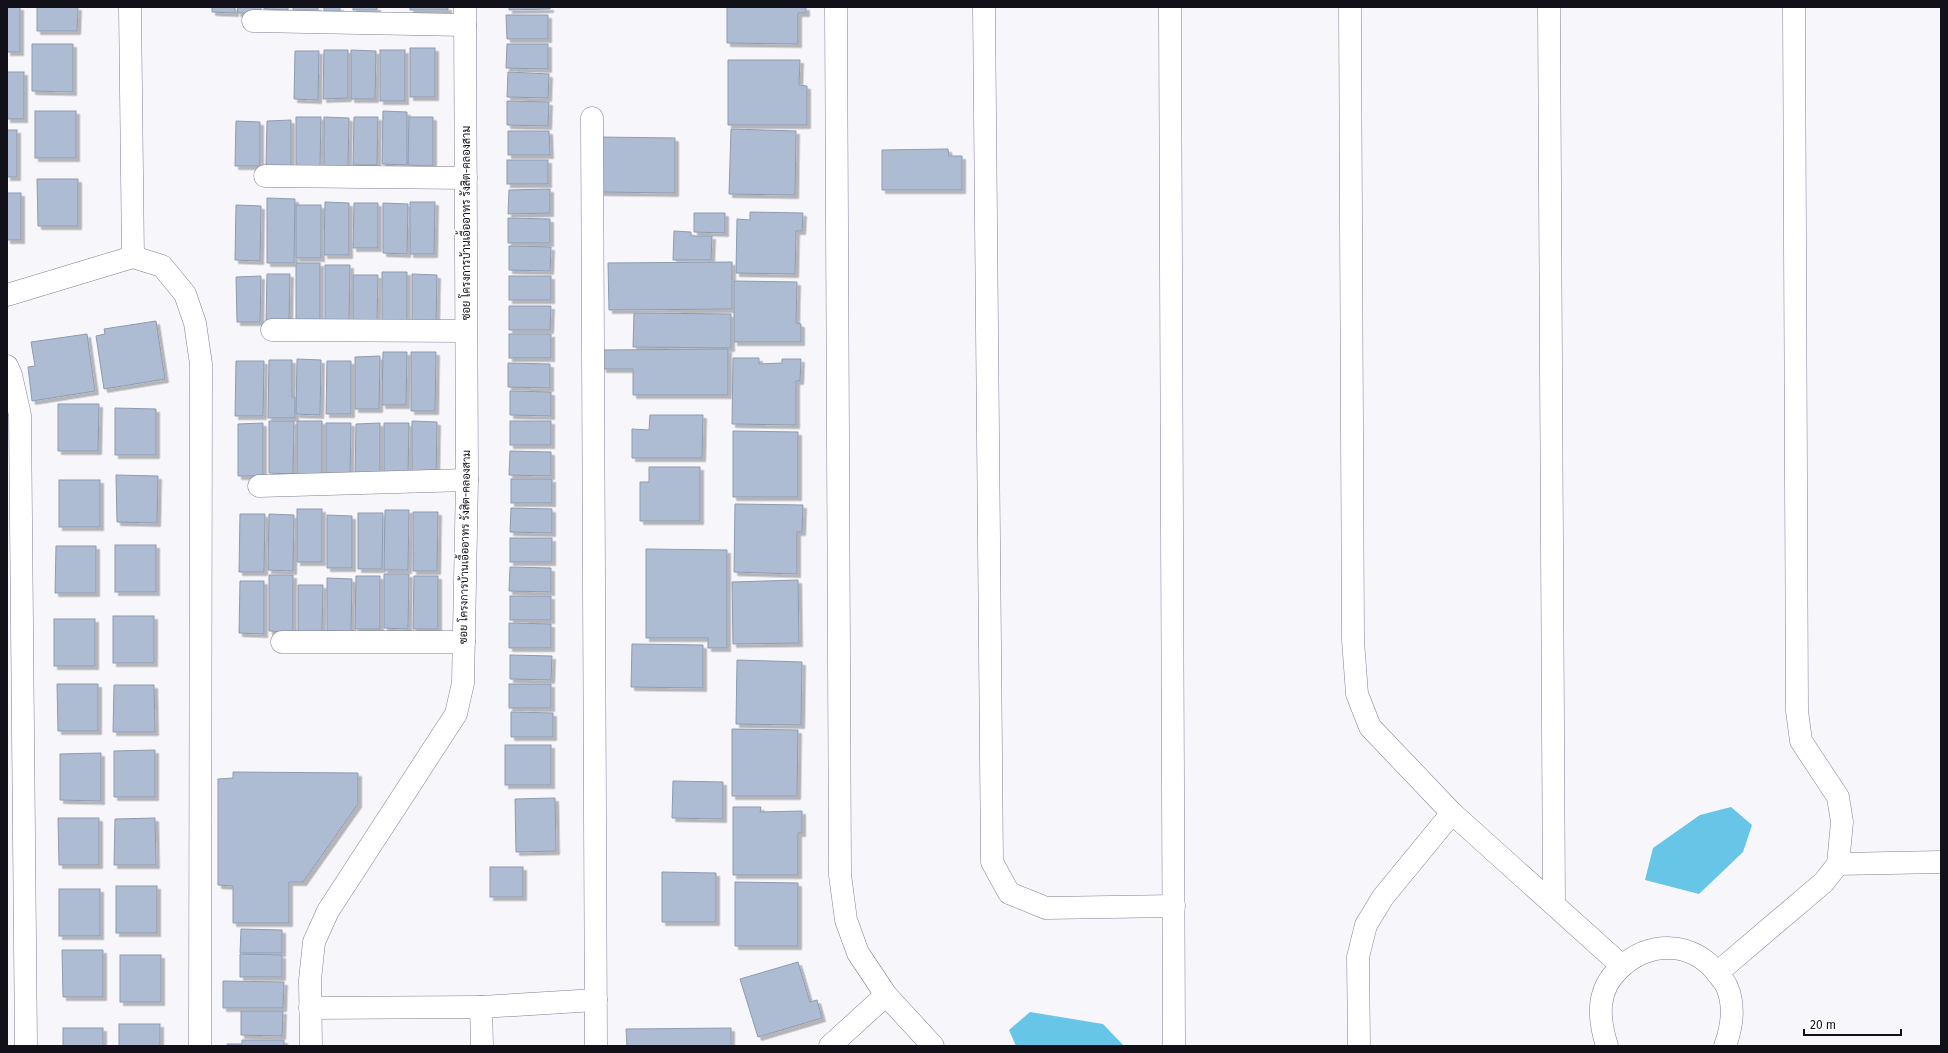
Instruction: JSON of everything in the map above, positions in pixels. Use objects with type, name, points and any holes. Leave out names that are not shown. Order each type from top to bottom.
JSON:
[{"type":"street","points":[[130,7],[133,257]]},
{"type":"street","points":[[836,7],[840,875],[846,920],[858,954],[886,995],[933,1046]]},
{"type":"street","points":[[984,7],[992,862],[1009,893],[1046,908],[1174,906]]},
{"type":"street","points":[[1170,7],[1174,1046]]},
{"type":"street","points":[[1350,7],[1353,640],[1358,694],[1370,727],[1452,813],[1622,966]]},
{"type":"street","points":[[1549,7],[1554,904]]},
{"type":"street","points":[[1717,973],[1824,882],[1838,864],[1842,822],[1838,797],[1802,741],[1797,711],[1794,7]]},
{"type":"street","points":[[253,21],[465,16]]},
{"type":"street","name":"ซอย โครงการบ้านเอื้ออาทร รังสิต-คลองสาม","points":[[311,1046],[310,980],[314,942],[328,911],[456,714],[463,683],[467,480],[465,16]]},
{"type":"street","points":[[592,118],[596,1046]]},
{"type":"street","points":[[265,176],[466,178]]},
{"type":"street","points":[[7,295],[133,257],[162,266],[185,294],[195,323],[201,364],[200,1046]]},
{"type":"street","points":[[272,330],[466,331]]},
{"type":"street","points":[[7,366],[11,375],[20,415],[26,1046]]},
{"type":"street","points":[[259,486],[467,480]]},
{"type":"street","points":[[282,642],[464,642]]},
{"type":"street","points":[[1359,1046],[1358,957],[1366,925],[1383,897],[1452,813]]},
{"type":"street","points":[[1838,864],[1941,862]]},
{"type":"street","points":[[1607,1046],[1600,1015],[1604,992],[1611,977],[1631,958],[1652,949],[1675,948],[1686,950],[1709,963],[1727,986],[1733,1019],[1725,1046]]},
{"type":"street","points":[[830,1046],[886,995]]},
{"type":"street","points":[[310,1008],[481,1007],[596,1000]]},
{"type":"street","points":[[481,1007],[482,1046]]},
{"type":"water","points":[[1731,807],[1752,825],[1743,852],[1699,894],[1645,880],[1653,848],[1700,815]]},
{"type":"water","points":[[1030,1012],[1103,1024],[1124,1046],[1016,1046],[1009,1030]]},
{"type":"building","points":[[7,7],[20,7],[20,52],[7,52]]},
{"type":"building","points":[[37,7],[78,7],[77,31],[37,31]]},
{"type":"building","points":[[212,7],[235,7],[235,13],[212,12]]},
{"type":"building","points":[[238,7],[261,7],[261,13],[237,13]]},
{"type":"building","points":[[264,7],[288,7],[288,10],[264,9]]},
{"type":"building","points":[[293,7],[318,7],[318,10],[293,10]]},
{"type":"building","points":[[324,7],[340,7],[340,11],[324,11]]},
{"type":"building","points":[[353,7],[377,7],[377,10],[353,10]]},
{"type":"building","points":[[410,7],[448,7],[448,10],[410,10]]},
{"type":"building","points":[[509,7],[550,7],[550,9],[509,10]]},
{"type":"building","points":[[727,7],[806,7],[806,13],[798,13],[798,44],[727,43]]},
{"type":"building","points":[[506,15],[548,15],[548,39],[507,39]]},
{"type":"building","points":[[32,44],[73,44],[73,92],[32,91]]},
{"type":"building","points":[[507,44],[548,44],[548,69],[506,68]]},
{"type":"building","points":[[410,48],[435,48],[435,97],[410,97]]},
{"type":"building","points":[[324,50],[348,50],[348,98],[323,99]]},
{"type":"building","points":[[351,50],[376,51],[375,99],[351,99]]},
{"type":"building","points":[[380,50],[405,50],[405,101],[380,101]]},
{"type":"building","points":[[295,51],[319,51],[318,100],[294,99]]},
{"type":"building","points":[[728,60],[800,60],[799,85],[807,86],[807,125],[728,125]]},
{"type":"building","points":[[7,72],[24,72],[24,119],[7,119]]},
{"type":"building","points":[[508,72],[549,74],[548,98],[507,97]]},
{"type":"building","points":[[507,101],[549,102],[548,126],[507,125]]},
{"type":"building","points":[[35,111],[76,111],[76,158],[35,158]]},
{"type":"building","points":[[383,111],[407,112],[407,165],[382,164]]},
{"type":"building","points":[[296,117],[321,117],[320,166],[296,166]]},
{"type":"building","points":[[324,117],[349,118],[348,166],[324,166]]},
{"type":"building","points":[[354,117],[378,117],[377,165],[353,165]]},
{"type":"building","points":[[409,117],[433,117],[433,166],[408,165]]},
{"type":"building","points":[[291,120],[291,167],[266,166],[267,121]]},
{"type":"building","points":[[236,121],[260,122],[260,166],[235,166]]},
{"type":"building","points":[[731,129],[796,131],[795,195],[729,194]]},
{"type":"building","points":[[7,130],[17,130],[17,177],[7,177]]},
{"type":"building","points":[[508,131],[549,131],[550,155],[508,155]]},
{"type":"building","points":[[600,137],[675,138],[675,193],[600,192]]},
{"type":"building","points":[[948,149],[949,156],[962,156],[962,190],[882,190],[882,150]]},
{"type":"building","points":[[507,160],[548,160],[548,184],[507,184]]},
{"type":"building","points":[[37,179],[78,179],[78,226],[38,226]]},
{"type":"building","points":[[550,189],[550,213],[508,214],[509,190]]},
{"type":"building","points":[[7,193],[21,193],[21,240],[7,240]]},
{"type":"building","points":[[267,198],[295,199],[294,263],[267,263]]},
{"type":"building","points":[[325,202],[349,203],[349,255],[324,255]]},
{"type":"building","points":[[410,202],[435,202],[434,254],[410,254]]},
{"type":"building","points":[[354,203],[378,203],[378,248],[353,248]]},
{"type":"building","points":[[383,203],[408,204],[407,254],[383,253]]},
{"type":"building","points":[[236,205],[261,206],[260,261],[235,260]]},
{"type":"building","points":[[296,205],[321,205],[321,258],[296,258]]},
{"type":"building","points":[[750,212],[803,213],[802,231],[796,231],[795,274],[736,273],[737,219],[750,220]]},
{"type":"building","points":[[694,213],[725,213],[725,233],[694,232]]},
{"type":"building","points":[[508,218],[550,219],[550,243],[508,243]]},
{"type":"building","points":[[674,231],[691,232],[691,236],[712,236],[711,260],[673,260]]},
{"type":"building","points":[[509,246],[551,247],[550,271],[509,270]]},
{"type":"building","points":[[732,262],[732,309],[609,310],[608,263]]},
{"type":"building","points":[[296,263],[320,263],[320,323],[296,323]]},
{"type":"building","points":[[325,265],[350,265],[349,321],[325,321]]},
{"type":"building","points":[[382,272],[407,272],[407,321],[382,320]]},
{"type":"building","points":[[267,274],[290,274],[289,322],[266,322]]},
{"type":"building","points":[[412,274],[437,275],[436,321],[412,320]]},
{"type":"building","points":[[353,275],[378,275],[377,322],[353,321]]},
{"type":"building","points":[[261,276],[260,322],[237,322],[236,277]]},
{"type":"building","points":[[509,276],[551,276],[551,300],[509,300]]},
{"type":"building","points":[[734,281],[797,282],[796,323],[801,324],[801,342],[734,342]]},
{"type":"building","points":[[509,306],[551,306],[550,330],[509,330]]},
{"type":"building","points":[[634,313],[731,314],[731,348],[633,347]]},
{"type":"building","points":[[156,321],[165,379],[104,389],[96,336],[105,334],[104,329]]},
{"type":"building","points":[[87,334],[95,391],[32,401],[28,367],[35,366],[31,342]]},
{"type":"building","points":[[509,334],[551,334],[551,358],[509,358]]},
{"type":"building","points":[[728,349],[728,395],[633,395],[633,369],[603,369],[602,350]]},
{"type":"building","points":[[383,352],[407,352],[406,405],[382,405]]},
{"type":"building","points":[[411,352],[436,352],[435,411],[411,411]]},
{"type":"building","points":[[380,356],[379,409],[355,409],[355,357]]},
{"type":"building","points":[[733,358],[759,358],[759,364],[782,363],[782,359],[801,359],[800,381],[796,381],[796,425],[732,424]]},
{"type":"building","points":[[297,359],[321,360],[320,415],[296,414]]},
{"type":"building","points":[[269,360],[292,360],[292,397],[295,397],[295,418],[268,418]]},
{"type":"building","points":[[236,361],[264,361],[263,416],[235,416]]},
{"type":"building","points":[[327,361],[351,361],[351,414],[326,414]]},
{"type":"building","points":[[508,363],[550,364],[550,388],[508,387]]},
{"type":"building","points":[[510,391],[551,392],[551,416],[510,415]]},
{"type":"building","points":[[58,404],[99,404],[98,451],[58,451]]},
{"type":"building","points":[[115,408],[156,409],[156,455],[115,455]]},
{"type":"building","points":[[650,415],[703,415],[702,458],[632,458],[632,429],[649,430]]},
{"type":"building","points":[[269,421],[294,421],[293,474],[269,473]]},
{"type":"building","points":[[297,421],[322,421],[322,477],[297,476]]},
{"type":"building","points":[[412,421],[437,422],[436,475],[412,474]]},
{"type":"building","points":[[510,421],[551,421],[551,445],[510,445]]},
{"type":"building","points":[[263,423],[263,476],[238,476],[238,424]]},
{"type":"building","points":[[326,423],[351,423],[350,476],[326,476]]},
{"type":"building","points":[[380,423],[380,476],[355,476],[356,424]]},
{"type":"building","points":[[384,423],[409,423],[408,476],[384,476]]},
{"type":"building","points":[[733,431],[798,432],[798,497],[733,497]]},
{"type":"building","points":[[510,451],[551,452],[551,476],[509,475]]},
{"type":"building","points":[[649,467],[700,467],[700,521],[640,521],[640,482],[649,482]]},
{"type":"building","points":[[116,475],[158,476],[157,523],[117,522]]},
{"type":"building","points":[[511,479],[552,479],[552,503],[511,503]]},
{"type":"building","points":[[59,480],[100,480],[100,527],[59,527]]},
{"type":"building","points":[[735,504],[803,505],[802,532],[797,532],[797,574],[734,572]]},
{"type":"building","points":[[511,508],[552,509],[552,533],[510,532]]},
{"type":"building","points":[[297,509],[322,509],[322,562],[297,562]]},
{"type":"building","points":[[385,510],[409,510],[408,570],[384,570]]},
{"type":"building","points":[[413,512],[438,512],[437,571],[413,571]]},
{"type":"building","points":[[358,513],[383,513],[382,569],[358,569]]},
{"type":"building","points":[[240,514],[265,514],[264,572],[239,572]]},
{"type":"building","points":[[269,514],[294,515],[293,571],[268,570]]},
{"type":"building","points":[[327,515],[352,516],[352,568],[327,568]]},
{"type":"building","points":[[510,538],[552,538],[552,562],[510,562]]},
{"type":"building","points":[[115,545],[156,545],[156,592],[115,592]]},
{"type":"building","points":[[56,546],[96,546],[96,593],[55,593]]},
{"type":"building","points":[[646,549],[727,550],[727,648],[708,648],[708,638],[646,638]]},
{"type":"building","points":[[510,567],[551,568],[551,592],[509,591]]},
{"type":"building","points":[[384,574],[409,574],[408,629],[384,628]]},
{"type":"building","points":[[269,575],[293,575],[293,632],[269,631]]},
{"type":"building","points":[[356,576],[380,576],[380,629],[355,629]]},
{"type":"building","points":[[414,576],[438,576],[438,629],[413,629]]},
{"type":"building","points":[[327,578],[352,579],[351,632],[327,631]]},
{"type":"building","points":[[798,580],[799,643],[733,644],[732,582]]},
{"type":"building","points":[[240,581],[264,581],[264,634],[239,633]]},
{"type":"building","points":[[298,585],[323,585],[322,632],[298,632]]},
{"type":"building","points":[[510,596],[551,596],[551,620],[510,620]]},
{"type":"building","points":[[113,616],[154,616],[154,663],[113,663]]},
{"type":"building","points":[[54,619],[95,619],[95,666],[54,666]]},
{"type":"building","points":[[509,623],[551,624],[551,648],[509,648]]},
{"type":"building","points":[[632,644],[703,645],[703,688],[631,687]]},
{"type":"building","points":[[510,655],[552,656],[551,680],[510,679]]},
{"type":"building","points":[[737,660],[802,662],[801,725],[736,724]]},
{"type":"building","points":[[57,684],[98,684],[98,731],[58,731]]},
{"type":"building","points":[[509,684],[551,684],[551,708],[509,708]]},
{"type":"building","points":[[114,685],[154,685],[155,732],[113,732]]},
{"type":"building","points":[[511,712],[553,713],[553,737],[511,737]]},
{"type":"building","points":[[732,729],[798,730],[797,796],[732,796]]},
{"type":"building","points":[[505,745],[551,745],[551,785],[505,785]]},
{"type":"building","points":[[155,750],[155,797],[114,797],[114,751]]},
{"type":"building","points":[[101,753],[101,801],[60,800],[60,754]]},
{"type":"building","points":[[233,772],[358,773],[358,804],[303,882],[289,882],[289,923],[233,923],[233,886],[218,885],[218,779],[233,778]]},
{"type":"building","points":[[673,781],[723,782],[723,819],[672,818]]},
{"type":"building","points":[[555,798],[556,851],[516,852],[515,799]]},
{"type":"building","points":[[733,807],[761,807],[760,812],[802,811],[802,833],[798,833],[798,875],[733,875]]},
{"type":"building","points":[[58,818],[99,818],[99,865],[59,865]]},
{"type":"building","points":[[155,818],[156,865],[114,865],[115,819]]},
{"type":"building","points":[[490,867],[523,867],[523,897],[490,897]]},
{"type":"building","points":[[662,872],[716,873],[716,922],[662,922]]},
{"type":"building","points":[[735,882],[798,883],[798,946],[735,946]]},
{"type":"building","points":[[116,886],[157,886],[157,933],[116,933]]},
{"type":"building","points":[[59,889],[100,889],[100,936],[59,936]]},
{"type":"building","points":[[241,929],[282,930],[282,953],[240,953]]},
{"type":"building","points":[[62,950],[103,950],[103,997],[63,997]]},
{"type":"building","points":[[240,954],[282,955],[282,977],[240,977]]},
{"type":"building","points":[[120,955],[161,955],[161,1002],[120,1002]]},
{"type":"building","points":[[798,962],[810,1002],[817,1000],[822,1018],[758,1037],[740,979]]},
{"type":"building","points":[[223,981],[284,982],[283,1008],[223,1008]]},
{"type":"building","points":[[241,1011],[283,1011],[282,1036],[241,1035]]},
{"type":"building","points":[[119,1024],[160,1024],[160,1046],[119,1046]]},
{"type":"building","points":[[63,1028],[103,1028],[103,1046],[63,1046]]},
{"type":"building","points":[[731,1028],[731,1046],[627,1046],[626,1029]]},
{"type":"building","points":[[242,1040],[284,1040],[284,1046],[227,1046],[227,1044],[242,1044]]}]
